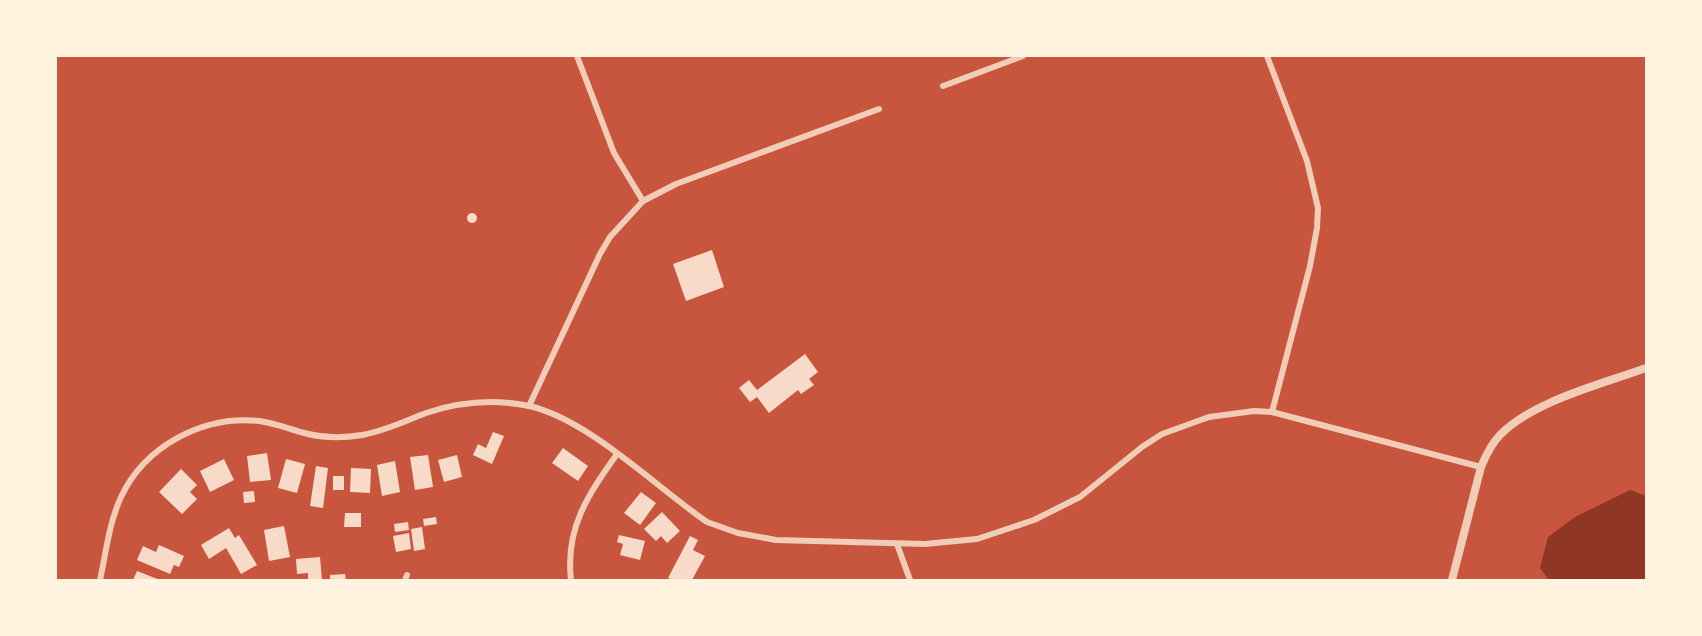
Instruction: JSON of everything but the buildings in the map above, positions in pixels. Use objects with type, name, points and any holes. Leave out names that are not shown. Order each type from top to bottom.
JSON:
[{"type":"street","points":[[577,56],[614,153],[643,201]]},
{"type":"street","points":[[943,86],[1023,56]]},
{"type":"street","points":[[1267,56],[1306,160],[1317,208],[1317,228],[1310,266],[1272,412]]},
{"type":"street","points":[[529,406],[600,254],[610,237],[643,201],[676,184],[879,109]]},
{"type":"street","points":[[1452,580],[1481,467],[1488,449],[1499,436],[1524,417],[1550,404],[1647,368]]},
{"type":"street","points":[[100,580],[114,514],[128,484],[142,466],[159,450],[190,431],[228,421],[260,421],[309,434],[344,437],[384,430],[447,406],[492,402],[529,406],[576,426],[696,514],[720,528],[776,540],[897,544],[950,543],[977,539],[1034,520],[1080,497],[1142,447],[1162,434],[1209,417],[1254,411],[1272,412],[1481,467]]},
{"type":"street","points":[[571,580],[571,550],[574,531],[587,498],[617,454]]},
{"type":"street","points":[[897,544],[910,580]]},
{"type":"shaded area","points":[[1630,490],[1646,496],[1646,580],[1549,580],[1540,568],[1548,537],[1575,517]]}]
